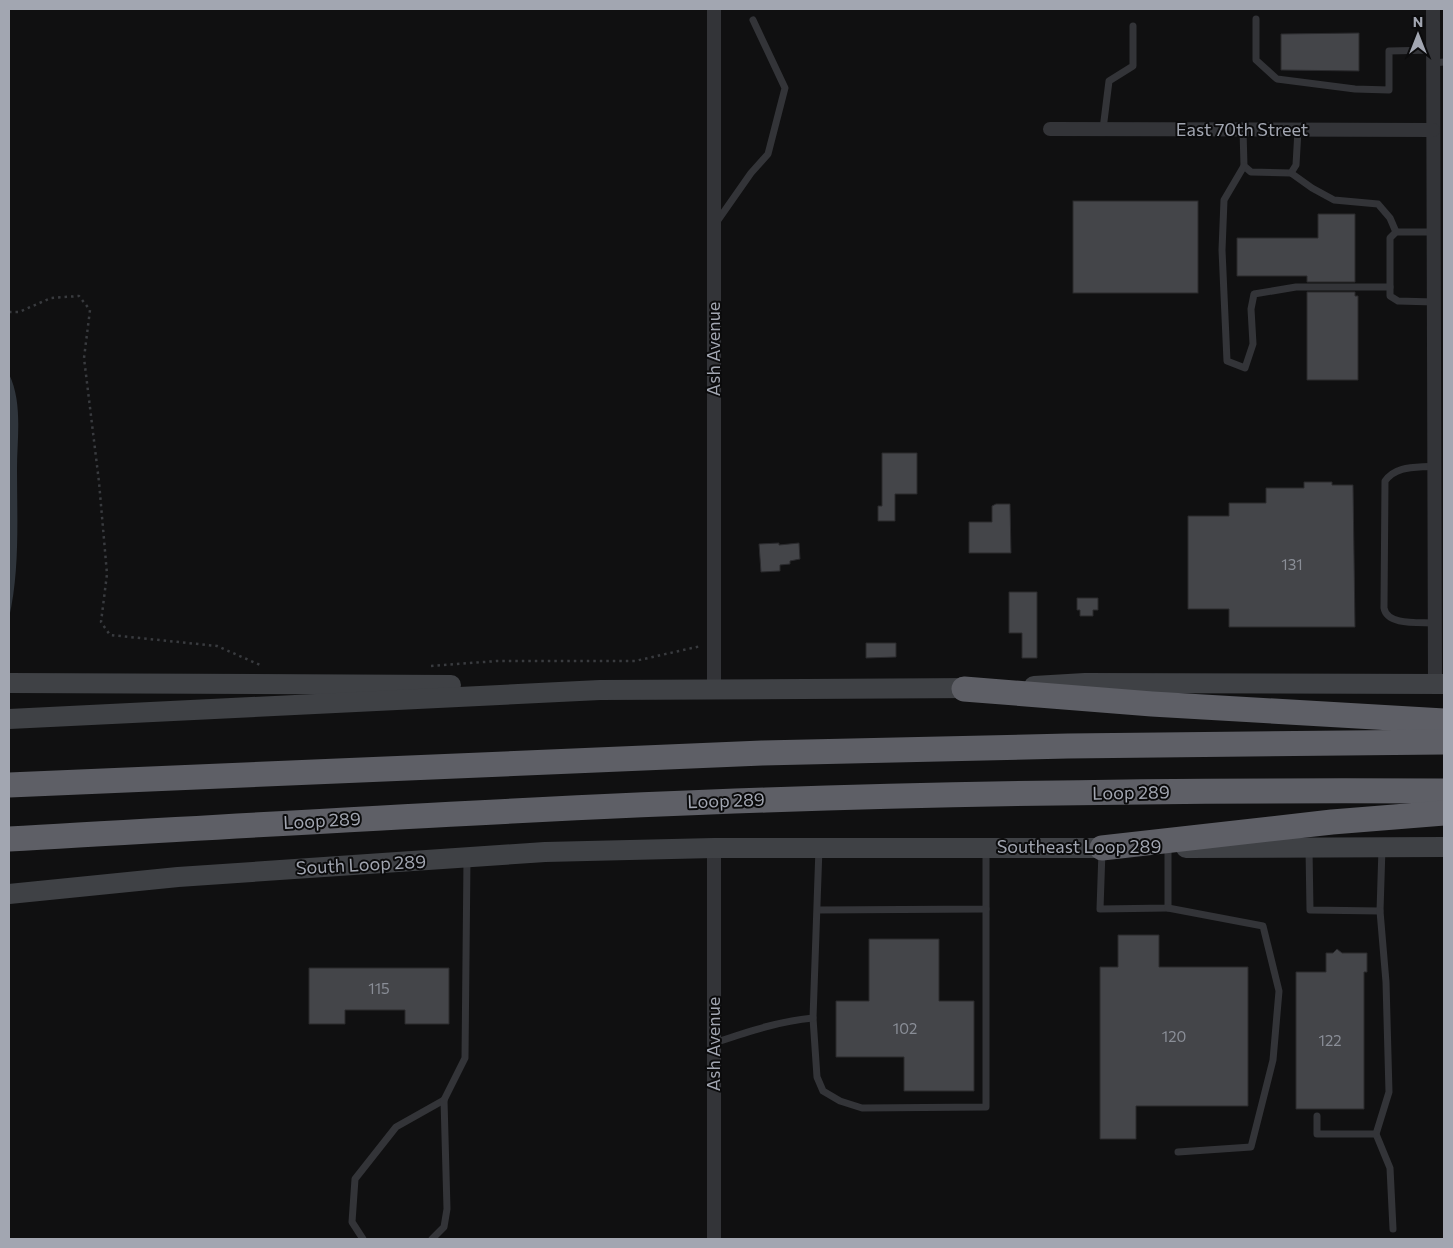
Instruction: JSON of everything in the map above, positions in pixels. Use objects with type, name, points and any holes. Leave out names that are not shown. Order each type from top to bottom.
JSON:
[{"type":"highway","points":[[964,689],[1152,704],[1444,721]]},
{"type":"highway","points":[[9,786],[772,753],[1068,746],[1444,742]]},
{"type":"highway","name":"Loop 289","points":[[9,839],[531,809],[913,795],[1444,791]]},
{"type":"highway","points":[[1102,848],[1332,822],[1444,813]]},
{"type":"main road","points":[[9,683],[485,685],[564,686],[600,690]]},
{"type":"main road","points":[[9,719],[600,690],[964,689],[1095,683],[1440,684]]},
{"type":"main road","name":"Southeast Loop 289","points":[[714,848],[1444,848]]},
{"type":"main road","name":"South Loop 289","points":[[9,894],[178,876],[467,859],[545,852],[714,848]]},
{"type":"main road","points":[[9,906],[178,876]]},
{"type":"street","name":"Ash Avenue","points":[[714,9],[714,689]]},
{"type":"street","points":[[1433,9],[1437,59],[1434,130],[1434,302],[1439,419],[1434,466],[1439,575],[1434,623],[1440,684]]},
{"type":"street","name":"East 70th Street","points":[[1050,129],[1434,130]]},
{"type":"street","name":"Ash Avenue","points":[[714,848],[714,1239]]},
{"type":"lane","points":[[1256,19],[1256,60],[1277,79],[1355,89],[1389,90],[1389,51],[1437,59]]},
{"type":"lane","points":[[714,225],[751,173],[768,154],[785,88],[753,20]]},
{"type":"lane","points":[[1103,130],[1109,81],[1133,66],[1133,26]]},
{"type":"lane","points":[[1243,130],[1244,166],[1224,200],[1222,250],[1227,361],[1245,368],[1253,344],[1251,309],[1254,294],[1296,286],[1390,286]]},
{"type":"lane","points":[[1292,173],[1296,165],[1298,130]]},
{"type":"lane","points":[[1244,166],[1250,172],[1292,173],[1312,188],[1334,200],[1378,204],[1390,218],[1396,232]]},
{"type":"lane","points":[[1434,232],[1396,232],[1390,238],[1390,296],[1398,301],[1434,302]]},
{"type":"lane","points":[[1434,466],[1398,470],[1392,473],[1385,481],[1384,608],[1385,613],[1391,618],[1407,622],[1434,623]]},
{"type":"lane","points":[[819,848],[814,1018],[817,1077],[823,1091],[840,1101],[862,1108],[986,1107],[986,847]]},
{"type":"lane","points":[[1102,848],[1100,909],[1168,908],[1263,926],[1280,991],[1273,1060],[1251,1147],[1178,1152]]},
{"type":"lane","points":[[1168,848],[1168,908]]},
{"type":"lane","points":[[1310,848],[1310,910],[1380,911]]},
{"type":"lane","points":[[1382,848],[1380,911],[1386,982],[1389,1092],[1376,1134],[1390,1168],[1392,1229]]},
{"type":"lane","points":[[432,1239],[444,1227],[447,1209],[444,1100],[465,1058],[467,859]]},
{"type":"lane","points":[[818,910],[986,909]]},
{"type":"lane","points":[[714,1043],[789,1020],[814,1018]]},
{"type":"lane","points":[[363,1239],[352,1222],[355,1179],[396,1127],[444,1100]]},
{"type":"lane","points":[[1317,1116],[1317,1134],[1376,1134]]},
{"type":"path","points":[[9,312],[19,312],[51,298],[79,296],[90,310],[84,358],[99,482],[107,574],[101,622],[110,635],[216,646],[254,664],[263,666]]},
{"type":"path","points":[[429,666],[496,661],[635,661],[714,643]]},
{"type":"shaded area","points":[[9,374],[16,397],[18,421],[16,563],[13,600],[9,618]]},
{"type":"building","points":[[1359,33],[1359,71],[1281,70],[1281,34]]},
{"type":"building","points":[[1073,201],[1198,201],[1198,293],[1073,293]]},
{"type":"building","points":[[1318,214],[1355,214],[1355,282],[1307,282],[1307,276],[1237,276],[1237,238],[1318,238]]},
{"type":"building","points":[[1307,292],[1355,292],[1355,296],[1358,296],[1358,380],[1307,380]]},
{"type":"building","points":[[882,453],[917,453],[917,494],[895,494],[895,521],[878,521],[878,506],[882,506]]},
{"type":"building","points":[[1304,482],[1332,482],[1332,485],[1353,485],[1355,627],[1229,627],[1229,609],[1188,609],[1188,516],[1229,516],[1229,503],[1266,503],[1266,488],[1304,488]]},
{"type":"building","points":[[996,504],[1010,504],[1011,553],[969,553],[969,522],[992,522],[992,506]]},
{"type":"building","points":[[779,543],[779,545],[799,543],[800,559],[790,561],[790,564],[780,565],[780,571],[761,572],[759,544]]},
{"type":"building","points":[[1009,592],[1037,592],[1037,658],[1022,658],[1022,633],[1009,633]]},
{"type":"building","points":[[1077,598],[1098,598],[1098,610],[1093,610],[1093,616],[1080,616],[1080,610],[1077,610]]},
{"type":"building","points":[[866,643],[896,643],[896,657],[866,658]]},
{"type":"building","points":[[1118,935],[1159,935],[1159,967],[1248,967],[1248,1106],[1136,1106],[1136,1139],[1100,1139],[1100,967],[1118,967]]},
{"type":"building","points":[[869,939],[939,939],[939,1001],[974,1001],[974,1091],[904,1091],[904,1057],[836,1057],[836,1001],[869,1001]]},
{"type":"building","points":[[1337,949],[1342,953],[1367,953],[1367,972],[1364,972],[1364,1109],[1296,1109],[1296,972],[1326,972],[1326,953],[1333,953]]},
{"type":"building","points":[[309,968],[449,968],[449,1024],[405,1024],[405,1010],[345,1010],[345,1024],[309,1024]]}]
